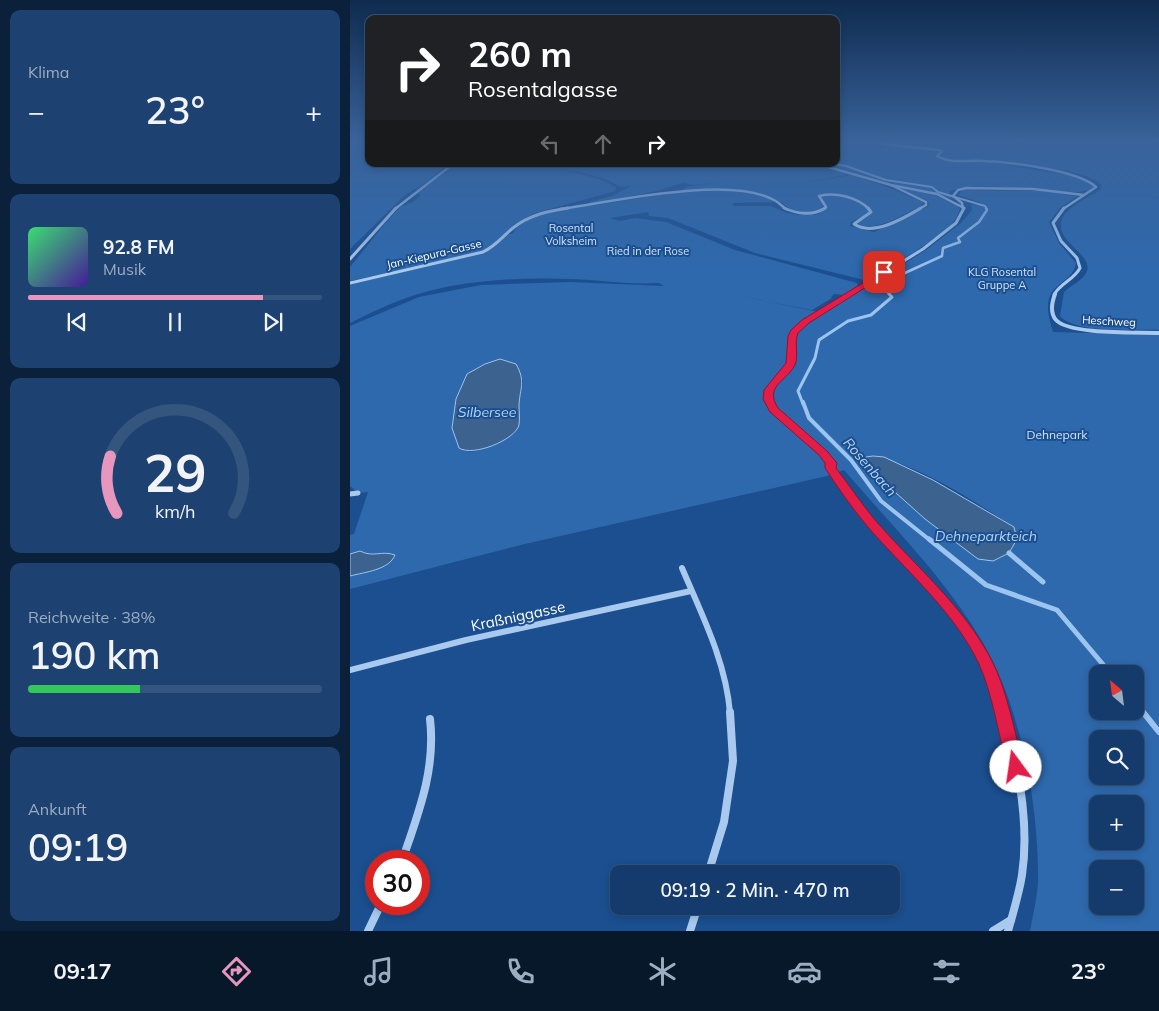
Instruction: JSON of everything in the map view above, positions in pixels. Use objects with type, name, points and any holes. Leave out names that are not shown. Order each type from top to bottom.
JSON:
[{"type":"street","points":[[350,259],[396,208],[427,184]]},
{"type":"street","points":[[1008,931],[1024,868],[1023,810],[1012,753],[996,692],[986,663],[969,633],[860,508],[830,468],[831,463],[823,453],[774,410],[768,399],[769,390],[791,363],[792,336],[800,326],[923,249],[956,223],[964,208],[962,202],[953,196],[960,189],[1033,189],[1084,195],[1094,189],[1096,186],[1094,184]]},
{"type":"street","name":"Jan-Kiepura-Gasse","points":[[891,185],[937,194],[964,208]]},
{"type":"street","name":"Jan-Kiepura-Gasse","points":[[350,283],[483,252],[501,242],[516,225],[548,211],[684,191],[709,189],[745,192],[775,200],[787,210],[804,214],[819,212],[825,209],[826,207],[819,196],[828,194],[838,195],[855,200],[869,208],[871,212],[869,215],[854,224],[856,227],[867,229],[879,227],[926,205],[926,202],[923,200],[891,185]]},
{"type":"street","name":"Heschweg","points":[[1084,195],[1064,208],[1053,222],[1058,236],[1078,259],[1080,266],[1078,273],[1063,284],[1056,294],[1052,310],[1054,318],[1063,325],[1076,328],[1159,332]]},
{"type":"street","points":[[350,494],[358,493]]},
{"type":"street","points":[[682,568],[716,646],[729,702],[733,760],[724,822],[711,865]]},
{"type":"street","name":"Kraßniggasse","points":[[350,670],[466,640],[691,591]]},
{"type":"street","points":[[406,850],[433,761],[434,739],[430,719]]},
{"type":"street","points":[[368,931],[376,915]]},
{"type":"street","points":[[690,931],[695,915]]},
{"type":"street","points":[[993,931],[1011,920]]},
{"type":"green space","points":[[350,184],[423,184],[405,195],[350,249]]},
{"type":"green space","points":[[429,184],[611,184],[616,187],[615,191],[535,213],[516,223],[505,234],[512,234],[520,225],[530,219],[553,211],[679,192],[686,187],[705,184],[880,184],[923,202],[921,206],[882,224],[874,226],[858,225],[859,222],[866,218],[861,217],[851,222],[850,226],[874,232],[929,206],[926,200],[899,188],[935,195],[958,206],[960,209],[955,220],[938,235],[898,262],[864,280],[755,253],[668,218],[649,216],[648,212],[610,218],[620,221],[635,218],[666,222],[735,250],[857,283],[858,285],[844,295],[834,294],[832,298],[812,310],[739,296],[824,313],[926,250],[961,223],[972,210],[971,204],[989,208],[979,202],[958,195],[963,190],[1041,191],[1077,196],[1060,208],[1049,222],[1059,243],[1076,263],[1074,270],[1056,288],[1049,299],[1048,314],[1053,332],[1159,335],[1159,931],[1030,931],[1038,882],[1035,822],[1031,790],[1017,726],[996,667],[982,641],[951,595],[917,552],[844,470],[827,476],[525,544],[350,589],[350,535],[354,534],[368,492],[358,493],[350,486],[350,326],[419,297],[481,285],[570,282],[664,286],[659,283],[626,283],[572,279],[487,281],[446,287],[406,298],[350,323],[350,284],[425,267],[423,265],[350,281],[350,267],[400,207],[413,202],[421,195],[417,194]],"holes":[[[782,202],[786,206],[800,212],[810,212],[821,209],[822,206],[825,207],[819,214],[800,215],[787,213],[770,206],[733,206],[733,203]],[[500,359],[516,364],[523,381],[519,403],[519,425],[482,449],[466,451],[459,448],[452,428],[456,399],[467,374],[485,364]],[[873,456],[910,468],[946,485],[1014,527],[865,461],[866,457]]]},
{"type":"green space","points":[[616,184],[678,184],[657,191],[591,204],[589,202],[612,196],[631,186],[621,187]]},
{"type":"green space","points":[[896,184],[1093,184],[1093,187],[1083,191],[1068,192],[982,186],[949,192],[951,199],[939,194]]},
{"type":"green space","points":[[1100,184],[1159,184],[1159,330],[1092,328],[1068,322],[1060,316],[1064,292],[1080,280],[1087,271],[1087,264],[1084,258],[1066,238],[1062,231],[1061,223],[1065,214],[1072,207],[1100,190],[1102,186]]},
{"type":"water","name":"Silbersee","points":[[500,359],[516,364],[521,375],[519,425],[510,436],[493,446],[474,450],[459,448],[452,428],[456,399],[467,374],[485,364]]},
{"type":"water","name":"Dehneparkteich","points":[[866,457],[884,457],[933,480],[1014,527],[1017,539],[1009,553],[993,561],[978,559],[925,519],[866,466]]},
{"type":"water","points":[[360,551],[369,554],[386,553],[395,555],[388,564],[382,567],[350,576],[350,554]]},
{"type":"waterway","name":"Rosenbach","points":[[915,184],[932,187],[938,192],[985,206],[987,209]]},
{"type":"waterway","name":"Rosenbach","points":[[890,295],[881,285],[883,283],[942,256],[943,248],[960,242],[958,238],[979,222],[987,210],[986,208]]},
{"type":"waterway","name":"Rosenbach","points":[[803,404],[798,391],[815,358],[819,340],[848,321],[871,315],[892,297],[890,295]]},
{"type":"waterway","name":"Rosenbach","points":[[803,402],[809,418],[851,460],[881,501],[931,541]]},
{"type":"waterway","name":"Rosenbach","points":[[929,539],[986,585],[1057,610],[1103,665]]},
{"type":"waterway","points":[[1009,553],[1043,582]]},
{"type":"waterway","name":"Rosenbach","points":[[1144,713],[1159,732]]},
{"type":"route","points":[[884,272],[800,326],[794,332],[792,336],[791,363],[769,390],[768,399],[774,410],[817,446],[831,463],[830,468],[870,522],[948,607],[969,633],[986,663],[992,679],[1016,767]]},
{"type":"park label","name":"Rosental Volksheim","points":[[571,234]]},
{"type":"park label","name":"Ried in der Rose","points":[[648,251]]},
{"type":"park label","name":"KLG Rosental Gruppe A","points":[[1002,278]]},
{"type":"park label","name":"Dehnepark","points":[[1057,434]]}]
